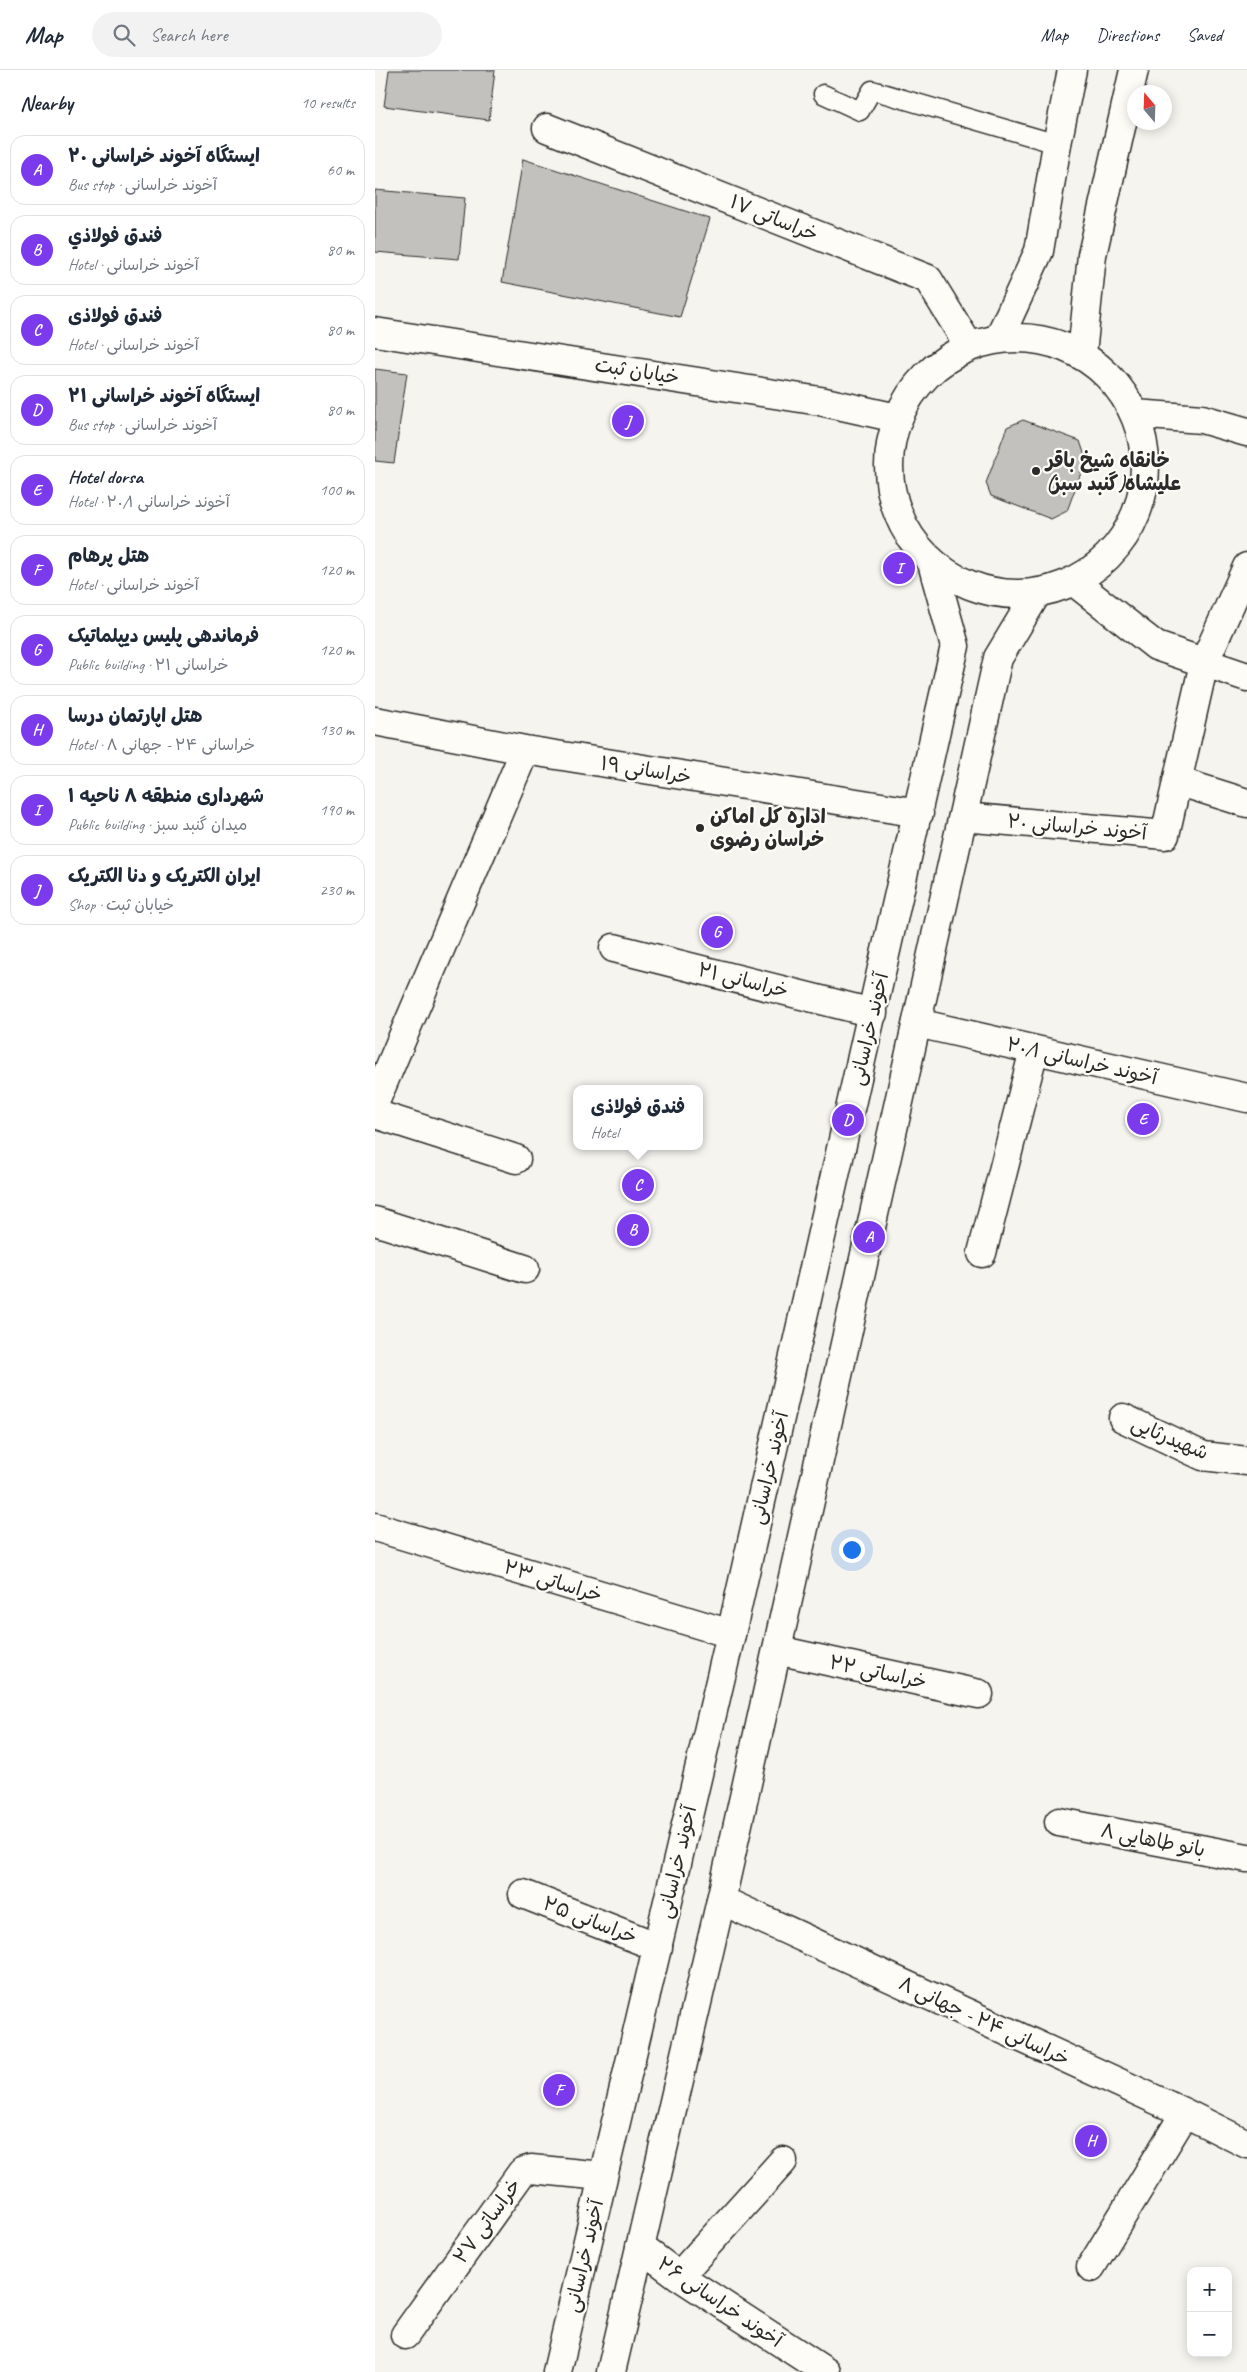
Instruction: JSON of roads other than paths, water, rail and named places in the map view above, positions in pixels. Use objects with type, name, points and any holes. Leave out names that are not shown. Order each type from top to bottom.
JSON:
[{"type":"street","points":[[999,338],[1039,251],[1072,70]]},
{"type":"street","points":[[1082,354],[1092,255],[1134,70]]},
{"type":"street","name":"خراساتی ۱۷","points":[[547,128],[928,279],[969,346]]},
{"type":"street","name":"خیابان ثبت","points":[[375,332],[810,399],[897,418]]},
{"type":"street","points":[[999,338],[1042,340],[1082,354],[1113,380],[1135,414],[1145,454],[1143,492],[1129,529],[1105,559],[1073,581],[1037,593],[1000,593],[964,583],[932,563],[906,533],[891,496],[888,456],[897,418],[915,388],[939,363],[969,346],[999,338]]},
{"type":"street","points":[[1135,414],[1202,419],[1247,432]]},
{"type":"street","name":"آخوند خراسانی","points":[[557,2372],[731,1634],[919,813],[955,646],[932,563]]},
{"type":"street","name":"آخوند خراسانی ۲۰","points":[[963,817],[1165,834],[1204,663],[1247,567]]},
{"type":"street","points":[[1073,581],[1157,646],[1247,678]]},
{"type":"street","points":[[611,2372],[721,1900],[998,658],[1037,593]]},
{"type":"street","name":"خراسانی ۱۹","points":[[375,721],[525,750],[919,813]]},
{"type":"street","points":[[375,1102],[385,1053],[525,750]]},
{"type":"street","points":[[1177,781],[1247,803]]},
{"type":"street","name":"خراسانی ۲۱","points":[[614,948],[873,1013]]},
{"type":"street","name":"آخوند خراسانی ۲۰/۱","points":[[917,1023],[1247,1098]]},
{"type":"street","points":[[982,1253],[1034,1050]]},
{"type":"street","points":[[375,1114],[516,1160]]},
{"type":"street","points":[[375,1221],[525,1269]]},
{"type":"street","name":"شهیدرثایی","points":[[1123,1418],[1203,1456],[1247,1461]]},
{"type":"street","name":"خراساتی ۲۳","points":[[375,1527],[731,1634]]},
{"type":"street","name":"خراساتی ۲۲","points":[[777,1650],[979,1694]]},
{"type":"street","name":"بانو طاهایی ۸","points":[[1059,1822],[1247,1858]]},
{"type":"street","name":"خراسانی ۲۵","points":[[523,1894],[657,1947]]},
{"type":"street","name":"خراسانی ۲۴ - جهانی ۸","points":[[721,1900],[1185,2113],[1247,2144]]},
{"type":"street","points":[[1091,2268],[1185,2113]]},
{"type":"street","points":[[679,2276],[783,2161]]},
{"type":"street","name":"خراساتی ۲۷","points":[[405,2335],[522,2172],[531,2169],[602,2176]]},
{"type":"street","name":"آخوند خراسانی ۲۶","points":[[640,2247],[679,2276],[826,2372]]},
{"type":"lane","points":[[823,94],[860,110],[872,90],[1057,144]]},
{"type":"place","name":"ایران الکتریک و دنا الکتریک","points":[[628,421]]},
{"type":"place","name":"خانقاه شیخ باقر علیشاه(گنبد سبز)","points":[[1036,471]]},
{"type":"place","name":"شهرداری منطقه ۸ ناحیه ۱","points":[[899,568]]},
{"type":"place","name":"اداره کل اماکن خراسان رضوی","points":[[700,828]]},
{"type":"place","name":"فرماندهی پلیس دیپلماتیک","points":[[717,932]]},
{"type":"place","name":"Hotel dorsa","points":[[1143,1119]]},
{"type":"place","name":"ایستگاه آخوند خراسانی ۲۱","points":[[848,1120]]},
{"type":"place","name":"فندق فولاذی","points":[[638,1185]]},
{"type":"place","name":"فندق فولاذي","points":[[633,1230]]},
{"type":"place","name":"ایستگاه آخوند خراسانی ۲۰","points":[[869,1237]]},
{"type":"place","name":"هتل پرهام","points":[[559,2090]]},
{"type":"place","name":"هتل اپارتمان درسا","points":[[1091,2141]]}]
